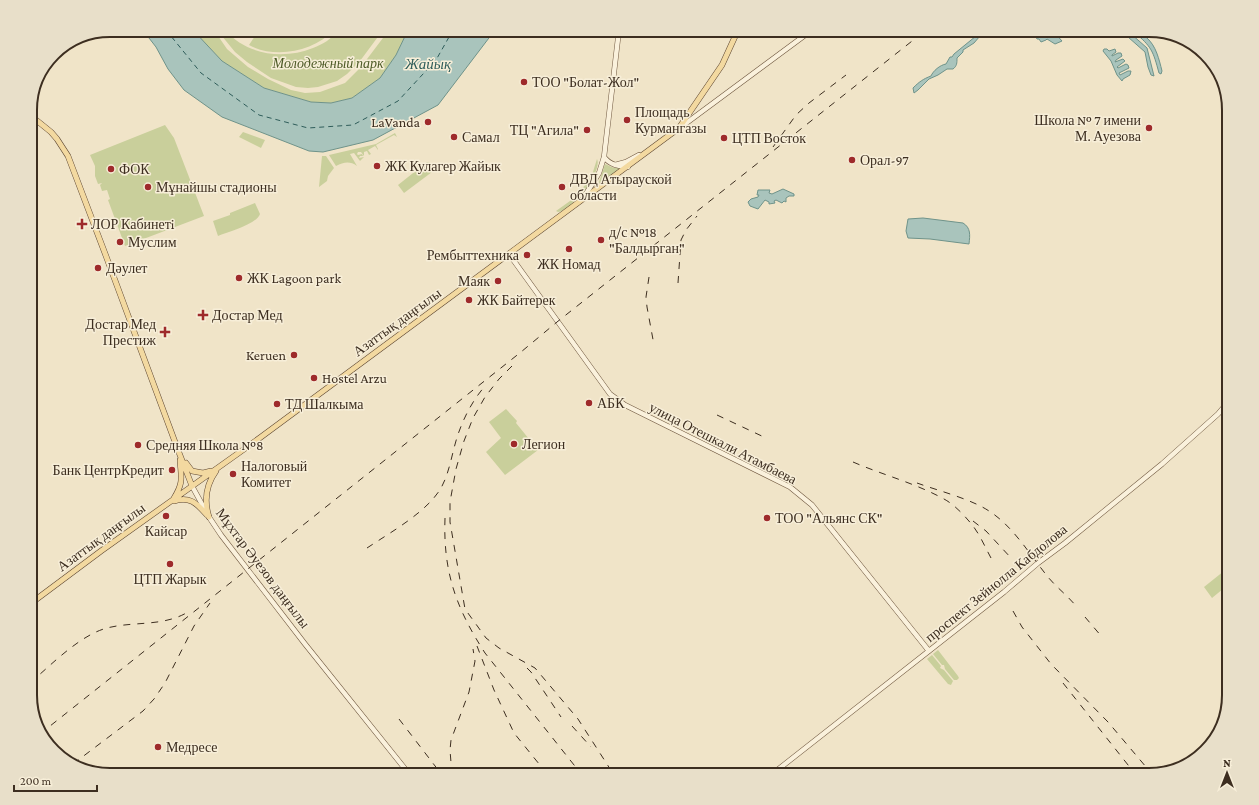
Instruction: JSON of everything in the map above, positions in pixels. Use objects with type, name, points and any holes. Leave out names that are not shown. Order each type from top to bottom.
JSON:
[{"type":"main road","points":[[584,198],[599,173],[604,157],[618,37]]},
{"type":"main road","name":"Азаттық даңғылы","points":[[37,599],[101,551],[223,465],[679,128],[722,65],[735,37]]},
{"type":"main road","points":[[679,128],[802,37]]},
{"type":"main road","name":"Мұхтар Әуезов даңғылы","points":[[37,121],[58,139],[68,156],[179,453],[192,486],[209,517],[247,569],[404,768]]},
{"type":"main road","points":[[615,165],[626,162],[649,151]]},
{"type":"main road","points":[[604,157],[607,162],[628,167]]},
{"type":"main road","name":"улица Отешкали Атамбаева","points":[[509,254],[610,394],[625,405],[790,487],[812,505],[929,651]]},
{"type":"main road","name":"проспект Зейнолла Кабдолова","points":[[780,768],[929,651],[1162,464],[1222,409]]},
{"type":"main road","points":[[179,453],[192,471],[203,473],[223,465]]},
{"type":"main road","points":[[168,504],[178,492],[182,479],[179,453]]},
{"type":"main road","points":[[209,517],[206,504],[207,490],[214,475],[223,465]]},
{"type":"main road","points":[[168,504],[180,499],[189,500],[196,503],[209,517]]},
{"type":"green space","points":[[200,37],[219,37],[227,49],[248,67],[291,90],[305,93],[320,92],[345,83],[361,67],[384,37],[405,37],[396,55],[380,78],[352,98],[331,103],[311,102],[264,88],[222,61]]},
{"type":"green space","name":"Молодежный парк","points":[[223,37],[233,37],[244,45],[266,53],[290,54],[313,48],[332,37],[378,37],[360,61],[347,74],[337,81],[318,87],[296,87],[271,78],[235,52]]},
{"type":"green space","points":[[254,37],[326,37],[316,44],[293,51],[270,52],[249,45]]},
{"type":"green space","name":"Мұнайшы стадионы","points":[[165,125],[174,138],[204,216],[125,246],[108,200],[110,199],[107,190],[102,191],[100,185],[102,183],[98,184],[95,176],[95,166],[90,155]]},
{"type":"green space","points":[[243,132],[265,140],[261,148],[239,137]]},
{"type":"green space","points":[[395,133],[397,137],[394,135],[376,145],[378,150],[375,146],[368,150],[371,154],[369,155],[367,151],[364,152],[364,156],[361,152],[358,152],[358,155],[362,154],[363,156],[360,156],[359,158],[364,157],[360,161],[354,153],[350,154],[357,166],[352,163],[347,163],[336,166],[329,155],[376,144]]},
{"type":"green space","points":[[322,156],[326,156],[334,168],[328,176],[327,181],[319,187]]},
{"type":"green space","points":[[597,159],[598,165],[595,173],[585,190],[564,210],[558,212],[556,211],[577,196],[592,175]]},
{"type":"green space","points":[[427,162],[431,163],[436,169],[404,193],[398,185]]},
{"type":"green space","points":[[605,164],[614,168],[621,168],[598,185]]},
{"type":"green space","points":[[255,203],[260,214],[258,218],[235,230],[218,236],[213,221]]},
{"type":"green space","name":"Легион","points":[[506,409],[517,421],[516,423],[538,450],[505,475],[486,452],[501,438],[489,422]]},
{"type":"green space","points":[[1222,573],[1222,590],[1212,598],[1204,587]]},
{"type":"green space","points":[[938,650],[958,676],[959,678],[957,680],[954,680],[945,669],[944,665],[942,665],[933,654]]},
{"type":"green space","points":[[932,655],[941,666],[940,668],[944,670],[953,681],[951,685],[948,684],[927,659]]},
{"type":"water","name":"Жайық","points":[[148,37],[200,37],[222,61],[264,88],[311,102],[331,103],[352,98],[380,78],[396,55],[405,37],[490,37],[438,105],[373,140],[323,152],[309,151],[222,117],[184,90],[168,69],[156,47]]},
{"type":"water","points":[[975,37],[979,37],[974,43],[963,50],[957,58],[953,69],[947,69],[929,79],[914,93],[913,88],[919,82],[931,76],[939,67],[946,64],[950,57]]},
{"type":"water","points":[[1036,37],[1058,37],[1062,41],[1055,44],[1047,39],[1041,42]]},
{"type":"water","points":[[1128,37],[1135,37],[1147,48],[1154,76],[1151,75],[1148,67],[1145,52]]},
{"type":"water","points":[[1140,37],[1146,37],[1153,45],[1160,62],[1162,71],[1161,74],[1159,73],[1151,50]]},
{"type":"water","points":[[1104,49],[1109,51],[1115,49],[1116,52],[1112,56],[1121,53],[1122,56],[1115,62],[1123,59],[1125,61],[1117,67],[1118,68],[1126,64],[1129,68],[1119,73],[1120,75],[1131,71],[1130,75],[1122,81],[1117,75],[1111,61],[1103,51]]},
{"type":"water","points":[[783,189],[794,194],[794,196],[789,196],[786,198],[786,202],[784,201],[782,203],[776,200],[774,201],[775,203],[769,204],[769,202],[765,200],[758,209],[750,206],[748,202],[751,199],[758,197],[758,190],[770,190],[769,193],[772,194]]},
{"type":"water","points":[[923,218],[963,223],[969,229],[969,244],[908,238],[906,231],[908,219]]},
{"type":"ferry route","points":[[172,37],[201,73],[259,115],[308,128],[353,125],[398,101],[436,60],[449,37]]},
{"type":"railway","points":[[46,729],[917,37]]},
{"type":"railway","points":[[773,147],[796,115],[809,103],[846,75]]},
{"type":"railway","points":[[678,283],[681,240],[686,230],[697,216]]},
{"type":"railway","points":[[649,277],[646,297],[654,345]]},
{"type":"railway","points":[[512,366],[499,379],[485,397],[473,418],[464,441],[456,469],[450,502],[450,522],[465,609],[486,638],[499,648],[535,668],[578,719],[610,768]]},
{"type":"railway","points":[[367,548],[408,521],[435,497],[447,474],[457,437],[465,417],[486,385]]},
{"type":"railway","points":[[717,415],[766,438]]},
{"type":"railway","points":[[853,462],[922,488],[948,501],[967,518],[980,537],[991,558]]},
{"type":"railway","points":[[917,483],[973,503],[998,517],[1021,541],[1051,581],[1076,606]]},
{"type":"railway","points":[[445,518],[446,556],[449,573],[453,589],[466,621],[485,653],[576,768]]},
{"type":"railway","points":[[973,521],[986,531],[1012,559]]},
{"type":"railway","points":[[78,760],[143,711],[154,699],[165,683],[194,626],[210,603]]},
{"type":"railway","points":[[1013,611],[1022,627],[1051,664],[1108,722],[1147,768]]},
{"type":"railway","points":[[37,677],[66,651],[97,632],[117,626],[169,620],[188,612]]},
{"type":"railway","points":[[1085,617],[1102,637]]},
{"type":"railway","points":[[477,646],[494,690],[514,733],[542,768]]},
{"type":"railway","points":[[451,768],[451,740],[469,692],[475,661],[473,649]]},
{"type":"railway","points":[[527,668],[561,717]]},
{"type":"railway","points":[[1063,683],[1130,768]]},
{"type":"railway","points":[[399,719],[437,768]]},
{"type":"railway","points":[[572,726],[591,747]]},
{"type":"place","name":"ТОО \"Болат-Жол\"","points":[[524,82]]},
{"type":"place","name":"Площадь Курмангазы","points":[[627,120]]},
{"type":"place","name":"LaVanda","points":[[428,122]]},
{"type":"place","name":"Школа № 7 имени М. Ауезова","points":[[1149,128]]},
{"type":"place","name":"ТЦ \"Агила\"","points":[[587,130]]},
{"type":"place","name":"Самал","points":[[454,137]]},
{"type":"place","name":"ЦТП Восток","points":[[724,138]]},
{"type":"place","name":"Орал-97","points":[[852,160]]},
{"type":"place","name":"ЖК Кулагер Жайык","points":[[377,166]]},
{"type":"place","name":"ФОК","points":[[111,169]]},
{"type":"place","name":"Мұнайшы стадионы","points":[[148,187]]},
{"type":"place","name":"ДВД Атырауской области","points":[[562,187]]},
{"type":"place","name":"ЛОР Кабинетi","points":[[82,224]]},
{"type":"place","name":"д/с №18 \"Балдырган\"","points":[[601,240]]},
{"type":"place","name":"Муслим","points":[[120,242]]},
{"type":"place","name":"ЖК Номад","points":[[569,249]]},
{"type":"place","name":"Рембыттехника","points":[[527,255]]},
{"type":"place","name":"Дәулет","points":[[98,268]]},
{"type":"place","name":"ЖК Lagoon park","points":[[239,278]]},
{"type":"place","name":"Маяк","points":[[498,281]]},
{"type":"place","name":"ЖК Байтерек","points":[[469,300]]},
{"type":"place","name":"Достар Мед","points":[[203,315]]},
{"type":"place","name":"Достар Мед Престиж","points":[[165,332]]},
{"type":"place","name":"Keruen","points":[[294,355]]},
{"type":"place","name":"Hostel Arzu","points":[[314,378]]},
{"type":"place","name":"АБК","points":[[589,403]]},
{"type":"place","name":"ТД Шалкыма","points":[[277,404]]},
{"type":"place","name":"Легион","points":[[514,444]]},
{"type":"place","name":"Средняя Школа №8","points":[[138,445]]},
{"type":"place","name":"Банк ЦентрКредит","points":[[172,470]]},
{"type":"place","name":"Налоговый Комитет","points":[[233,474]]},
{"type":"place","name":"Кайсар","points":[[166,516]]},
{"type":"place","name":"ТОО \"Альянс СК\"","points":[[767,518]]},
{"type":"place","name":"ЦТП Жарык","points":[[170,564]]},
{"type":"place","name":"Медресе","points":[[158,747]]}]
